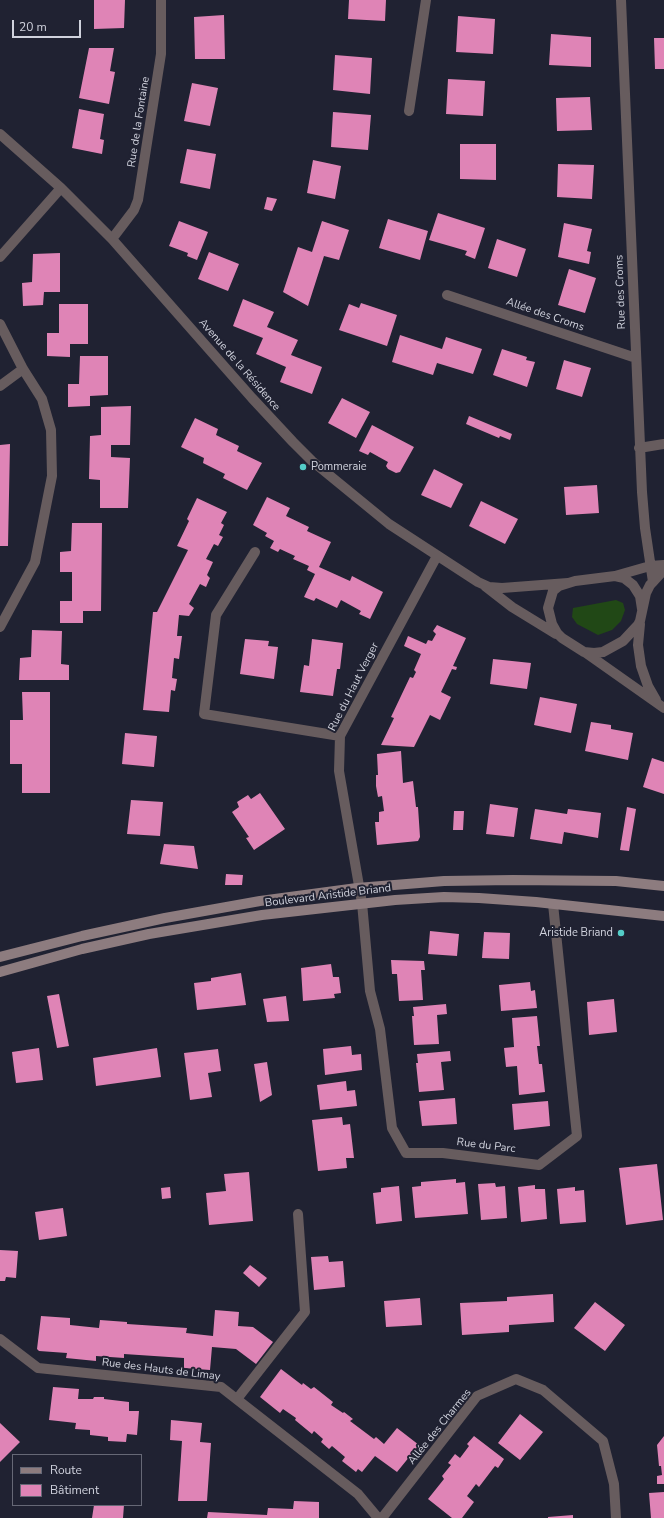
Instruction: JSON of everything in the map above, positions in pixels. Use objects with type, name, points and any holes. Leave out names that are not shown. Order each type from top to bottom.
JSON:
[{"type":"main road","name":"Boulevard Aristide Briand","points":[[0,957],[82,936],[165,918],[267,900],[360,887],[437,882],[513,880],[616,881],[664,886]]},
{"type":"main road","name":"Boulevard Aristide Briand","points":[[0,972],[82,949],[149,934],[262,915],[362,903],[444,898],[479,898],[664,916]]},
{"type":"street","name":"Rue de la Fontaine","points":[[112,239],[134,210],[138,200],[162,54],[161,0]]},
{"type":"street","points":[[409,112],[426,0]]},
{"type":"street","name":"Rue des Croms","points":[[621,0],[639,448],[645,528],[653,582]]},
{"type":"street","name":"Avenue de la Résidence","points":[[0,134],[61,188],[112,239],[276,424],[312,460],[389,524],[483,585],[512,608],[562,638]]},
{"type":"street","points":[[0,257],[61,188]]},
{"type":"street","name":"Allée des Croms","points":[[447,295],[636,358]]},
{"type":"street","points":[[0,324],[23,369],[42,399],[51,430],[52,476],[35,562],[0,627]]},
{"type":"street","points":[[0,386],[23,369]]},
{"type":"street","points":[[639,448],[664,444]]},
{"type":"street","points":[[255,552],[216,615],[204,714],[340,736]]},
{"type":"street","name":"Rue du Haut Verger","points":[[362,903],[339,771],[340,736],[437,556]]},
{"type":"street","points":[[662,706],[562,638],[557,633],[550,620],[549,603],[553,591],[568,583],[615,576],[650,566],[664,565]]},
{"type":"street","points":[[662,706],[648,686],[641,666],[638,645],[640,621],[646,593],[653,582],[664,570]]},
{"type":"street","points":[[615,576],[624,578],[633,585],[640,596],[642,609]]},
{"type":"street","name":"Avenue de la Résidence","points":[[483,585],[502,588],[568,583]]},
{"type":"street","points":[[584,652],[599,653],[616,646],[632,632],[640,621]]},
{"type":"street","name":"Rue du Parc","points":[[362,903],[370,991],[380,1029],[392,1128],[406,1153],[443,1153],[539,1164],[577,1136],[553,904]]},
{"type":"street","points":[[236,1399],[305,1312],[298,1214]]},
{"type":"street","name":"Rue des Hauts de Limay","points":[[2,1344],[38,1368],[221,1387],[358,1494],[378,1518]]},
{"type":"street","name":"Allée des Charmes","points":[[382,1518],[477,1396],[516,1379],[543,1390],[603,1441],[614,1484],[616,1518]]},
{"type":"green space","points":[[616,600],[623,603],[625,610],[621,621],[612,630],[598,635],[577,624],[572,617],[573,608]]},
{"type":"building","points":[[94,0],[125,0],[124,28],[94,29]]},
{"type":"building","points":[[349,0],[386,0],[385,21],[348,19]]},
{"type":"building","points":[[224,15],[225,59],[195,59],[194,17]]},
{"type":"building","points":[[458,16],[495,19],[493,54],[456,52]]},
{"type":"building","points":[[551,34],[591,37],[591,67],[549,65]]},
{"type":"building","points":[[654,38],[664,38],[664,69],[655,69]]},
{"type":"building","points":[[89,48],[114,48],[110,71],[115,72],[109,104],[79,98]]},
{"type":"building","points":[[335,55],[372,58],[370,94],[333,90]]},
{"type":"building","points":[[448,79],[485,81],[483,116],[446,114]]},
{"type":"building","points":[[192,83],[218,88],[210,126],[184,121]]},
{"type":"building","points":[[590,97],[592,130],[557,131],[556,98]]},
{"type":"building","points":[[79,109],[104,114],[100,139],[104,140],[102,154],[72,148]]},
{"type":"building","points":[[333,112],[371,115],[368,150],[331,147]]},
{"type":"building","points":[[460,144],[496,144],[496,180],[460,179]]},
{"type":"building","points":[[187,149],[216,154],[210,189],[180,183]]},
{"type":"building","points":[[313,160],[341,166],[335,199],[307,193]]},
{"type":"building","points":[[558,164],[594,165],[592,199],[557,197]]},
{"type":"building","points":[[267,197],[277,199],[272,211],[264,209]]},
{"type":"building","points":[[438,213],[485,228],[475,259],[465,255],[467,251],[429,240]]},
{"type":"building","points":[[388,219],[428,231],[420,260],[379,248]]},
{"type":"building","points":[[179,221],[208,232],[197,260],[187,256],[188,253],[169,246]]},
{"type":"building","points":[[322,221],[349,230],[339,260],[324,256],[308,306],[283,292],[298,247],[312,252]]},
{"type":"building","points":[[564,223],[592,229],[587,251],[591,252],[589,264],[558,257]]},
{"type":"building","points":[[497,239],[526,249],[517,277],[488,268]]},
{"type":"building","points":[[209,252],[239,264],[228,291],[198,279]]},
{"type":"building","points":[[60,253],[60,292],[44,292],[43,305],[23,306],[22,283],[32,282],[33,254]]},
{"type":"building","points":[[569,269],[596,278],[585,313],[558,305]]},
{"type":"building","points":[[243,299],[274,312],[267,327],[298,340],[291,355],[322,367],[312,394],[280,382],[286,367],[256,354],[263,338],[233,326]]},
{"type":"building","points":[[361,303],[397,315],[387,346],[339,330],[349,304],[359,308]]},
{"type":"building","points":[[59,304],[88,304],[88,344],[70,344],[70,357],[47,356],[47,333],[59,333]]},
{"type":"building","points":[[400,335],[442,349],[446,337],[482,349],[473,374],[437,363],[433,375],[392,362]]},
{"type":"building","points":[[502,349],[527,357],[526,360],[535,362],[527,387],[493,375]]},
{"type":"building","points":[[80,356],[108,356],[108,395],[90,396],[90,406],[68,407],[68,384],[79,384]]},
{"type":"building","points":[[564,360],[591,368],[582,397],[556,389]]},
{"type":"building","points":[[342,398],[370,412],[356,438],[328,423]]},
{"type":"building","points":[[131,406],[130,445],[111,445],[111,457],[130,458],[128,508],[100,508],[100,480],[89,479],[90,436],[101,435],[101,407]]},
{"type":"building","points":[[469,416],[512,434],[510,440],[500,436],[499,438],[466,424]]},
{"type":"building","points":[[195,418],[218,429],[216,435],[239,446],[237,451],[262,463],[247,490],[223,478],[225,474],[203,463],[204,458],[181,447]]},
{"type":"building","points":[[372,425],[414,447],[400,472],[396,473],[388,469],[386,466],[388,462],[370,452],[368,455],[359,451]]},
{"type":"building","points":[[10,444],[8,546],[0,546],[0,445]]},
{"type":"building","points":[[434,469],[463,484],[451,508],[421,495]]},
{"type":"building","points":[[597,485],[599,513],[566,515],[564,487]]},
{"type":"building","points":[[267,497],[290,508],[286,516],[309,527],[307,531],[331,542],[319,567],[350,581],[352,576],[383,592],[370,619],[359,614],[361,611],[341,600],[337,608],[316,598],[314,601],[304,597],[315,574],[307,570],[309,566],[293,559],[295,556],[280,549],[278,552],[270,548],[274,541],[265,536],[267,533],[253,525]]},
{"type":"building","points":[[197,498],[227,512],[221,523],[224,525],[219,535],[223,537],[218,546],[214,544],[206,559],[213,562],[207,575],[210,578],[206,587],[200,584],[189,604],[194,608],[189,616],[179,615],[177,636],[182,636],[179,659],[174,658],[172,678],[177,679],[175,691],[171,690],[169,712],[143,710],[153,612],[157,612],[188,550],[177,546],[189,521],[187,519]]},
{"type":"building","points":[[481,501],[518,519],[505,544],[469,526]]},
{"type":"building","points":[[72,523],[102,523],[101,611],[83,611],[83,623],[60,623],[60,601],[72,601],[72,572],[60,572],[60,552],[71,551]]},
{"type":"building","points":[[437,625],[466,638],[453,666],[457,667],[456,670],[452,669],[441,692],[451,697],[440,720],[430,715],[414,747],[381,745],[394,718],[391,717],[410,677],[413,678],[416,672],[414,670],[421,654],[404,646],[408,636],[426,644],[428,640],[432,641],[436,634],[433,631]]},
{"type":"building","points":[[32,630],[62,631],[61,664],[69,665],[69,680],[19,680],[20,658],[31,657]]},
{"type":"building","points":[[245,639],[269,641],[268,646],[278,647],[274,679],[240,674]]},
{"type":"building","points":[[312,639],[343,643],[340,669],[337,669],[333,696],[300,692],[304,665],[309,666]]},
{"type":"building","points":[[493,659],[531,663],[527,689],[490,684]]},
{"type":"building","points":[[22,692],[50,692],[50,793],[22,793],[22,764],[10,764],[10,720],[23,720]]},
{"type":"building","points":[[540,697],[577,704],[571,733],[534,725]]},
{"type":"building","points":[[591,722],[611,725],[611,729],[633,733],[628,760],[585,751]]},
{"type":"building","points":[[125,733],[157,736],[154,767],[122,764]]},
{"type":"building","points":[[401,751],[403,783],[413,781],[416,807],[418,807],[420,837],[418,841],[377,845],[375,822],[379,822],[379,812],[384,811],[382,796],[378,797],[376,786],[376,775],[378,775],[377,754]]},
{"type":"building","points":[[652,758],[664,762],[664,794],[643,787]]},
{"type":"building","points":[[260,793],[285,829],[254,850],[246,838],[249,837],[232,812],[239,807],[237,802],[248,795],[251,799]]},
{"type":"building","points":[[131,800],[163,802],[160,836],[127,834]]},
{"type":"building","points":[[490,804],[518,808],[514,837],[486,834]]},
{"type":"building","points":[[627,807],[636,809],[629,851],[620,850]]},
{"type":"building","points":[[535,809],[567,814],[568,809],[601,813],[598,838],[564,832],[562,844],[530,839]]},
{"type":"building","points":[[454,811],[464,811],[463,830],[453,830]]},
{"type":"building","points":[[164,844],[194,846],[198,869],[160,864]]},
{"type":"building","points":[[226,874],[243,875],[242,885],[225,885]]},
{"type":"building","points":[[430,931],[459,934],[457,956],[428,954]]},
{"type":"building","points":[[484,932],[510,933],[509,959],[482,958]]},
{"type":"building","points":[[391,960],[424,961],[425,970],[421,970],[423,1000],[399,1001],[397,974],[392,974]]},
{"type":"building","points":[[331,964],[333,977],[339,977],[341,993],[334,994],[335,998],[303,1001],[301,968]]},
{"type":"building","points":[[241,973],[246,1005],[197,1010],[194,983],[211,981],[211,978]]},
{"type":"building","points":[[530,982],[531,991],[535,990],[537,1008],[501,1011],[499,985]]},
{"type":"building","points":[[59,994],[69,1046],[57,1048],[47,996]]},
{"type":"building","points":[[286,996],[289,1021],[267,1022],[263,999]]},
{"type":"building","points":[[614,999],[617,1032],[589,1035],[587,1002]]},
{"type":"building","points":[[446,1004],[447,1014],[437,1015],[439,1044],[414,1045],[412,1016],[414,1016],[413,1007]]},
{"type":"building","points":[[537,1016],[540,1046],[537,1046],[539,1064],[542,1064],[545,1092],[519,1095],[517,1066],[506,1067],[504,1048],[514,1047],[512,1018]]},
{"type":"building","points":[[351,1046],[352,1055],[361,1054],[362,1070],[325,1075],[323,1049]]},
{"type":"building","points":[[39,1048],[43,1080],[16,1083],[12,1052]]},
{"type":"building","points":[[157,1048],[161,1077],[96,1086],[93,1058]]},
{"type":"building","points":[[218,1049],[221,1071],[208,1073],[212,1097],[190,1100],[184,1053]]},
{"type":"building","points":[[450,1051],[451,1061],[441,1062],[444,1090],[419,1092],[416,1063],[418,1063],[417,1054]]},
{"type":"building","points":[[267,1062],[272,1095],[260,1102],[254,1064]]},
{"type":"building","points":[[346,1081],[347,1091],[355,1090],[357,1106],[320,1110],[317,1085]]},
{"type":"building","points":[[455,1098],[457,1124],[422,1126],[419,1101]]},
{"type":"building","points":[[548,1101],[550,1126],[514,1130],[512,1104]]},
{"type":"building","points":[[342,1117],[343,1125],[350,1124],[354,1158],[346,1158],[347,1168],[318,1171],[312,1120]]},
{"type":"building","points":[[657,1164],[663,1220],[626,1225],[619,1168]]},
{"type":"building","points":[[249,1172],[253,1221],[209,1225],[206,1193],[226,1191],[224,1174]]},
{"type":"building","points":[[456,1179],[456,1183],[465,1182],[468,1214],[415,1218],[412,1187],[421,1186],[421,1182]]},
{"type":"building","points":[[495,1183],[496,1187],[505,1186],[507,1218],[481,1220],[478,1184]]},
{"type":"building","points":[[535,1185],[535,1189],[545,1189],[547,1219],[521,1222],[518,1187]]},
{"type":"building","points":[[399,1186],[402,1221],[376,1224],[373,1193],[381,1192],[381,1188]]},
{"type":"building","points":[[170,1187],[171,1198],[162,1199],[161,1188]]},
{"type":"building","points":[[575,1187],[575,1191],[584,1190],[586,1222],[560,1224],[557,1189]]},
{"type":"building","points":[[63,1208],[67,1236],[39,1240],[35,1212]]},
{"type":"building","points":[[0,1250],[18,1251],[16,1278],[6,1277],[5,1281],[0,1281]]},
{"type":"building","points":[[328,1256],[329,1262],[343,1261],[345,1287],[314,1290],[311,1257]]},
{"type":"building","points":[[250,1265],[267,1278],[259,1287],[243,1273]]},
{"type":"building","points":[[553,1294],[554,1322],[509,1325],[509,1332],[462,1335],[460,1303],[507,1301],[507,1297]]},
{"type":"building","points":[[420,1298],[422,1325],[386,1327],[384,1301]]},
{"type":"building","points":[[595,1302],[625,1325],[605,1351],[574,1328]]},
{"type":"building","points":[[215,1310],[239,1312],[238,1326],[253,1327],[273,1342],[256,1364],[236,1349],[212,1347],[210,1370],[184,1368],[184,1358],[124,1354],[124,1358],[96,1356],[96,1361],[66,1358],[67,1353],[39,1351],[37,1349],[41,1316],[70,1318],[70,1325],[99,1328],[100,1320],[127,1322],[127,1324],[187,1328],[186,1333],[213,1336]]},
{"type":"building","points":[[281,1369],[302,1385],[303,1383],[311,1389],[314,1387],[333,1402],[331,1405],[353,1419],[350,1421],[374,1439],[376,1437],[384,1444],[397,1428],[419,1445],[397,1472],[375,1456],[362,1472],[358,1469],[356,1472],[342,1461],[345,1457],[332,1446],[329,1449],[321,1442],[323,1439],[314,1431],[312,1434],[295,1420],[296,1418],[283,1409],[280,1413],[260,1397]]},
{"type":"building","points":[[53,1387],[79,1389],[78,1399],[104,1397],[104,1399],[129,1402],[129,1411],[139,1411],[137,1435],[127,1434],[126,1442],[108,1441],[108,1437],[90,1435],[90,1430],[75,1429],[76,1423],[49,1420]]},
{"type":"building","points":[[520,1414],[543,1432],[520,1460],[498,1443]]},
{"type":"building","points":[[171,1420],[202,1423],[200,1442],[211,1443],[207,1501],[178,1501],[182,1441],[170,1440]]},
{"type":"building","points":[[0,1423],[20,1442],[0,1462]]},
{"type":"building","points":[[474,1436],[504,1459],[498,1468],[495,1466],[479,1487],[476,1484],[467,1496],[474,1502],[462,1518],[452,1518],[428,1499],[444,1479],[442,1476],[451,1465],[448,1463],[455,1454],[460,1458],[469,1446],[467,1444]]},
{"type":"building","points":[[664,1436],[664,1484],[657,1484],[657,1476],[662,1475],[661,1466],[659,1466],[657,1445]]},
{"type":"building","points":[[664,1492],[664,1518],[651,1518],[649,1493]]},
{"type":"building","points":[[294,1501],[319,1502],[319,1518],[207,1518],[208,1512],[267,1515],[268,1508],[293,1509]]},
{"type":"building","points":[[94,1506],[124,1506],[123,1518],[92,1518]]},
{"type":"building","points":[[573,1515],[573,1518],[548,1518],[548,1517]]},
{"type":"place","name":"Pommeraie","points":[[303,467]]},
{"type":"place","name":"Aristide Briand","points":[[621,933]]}]
